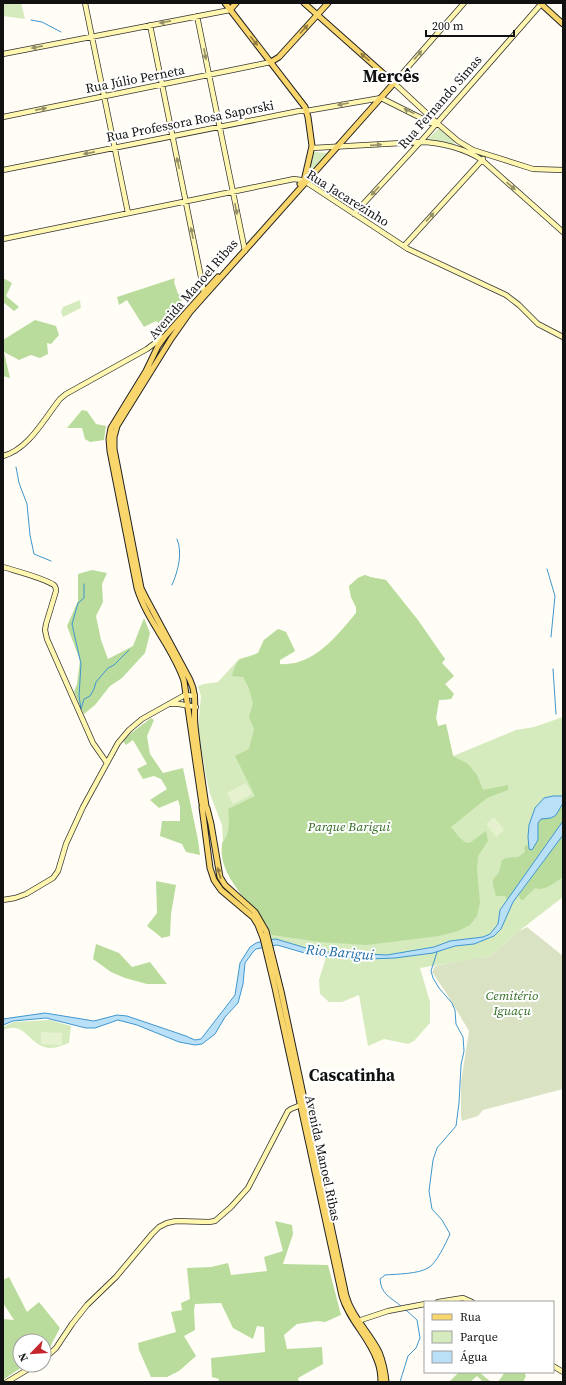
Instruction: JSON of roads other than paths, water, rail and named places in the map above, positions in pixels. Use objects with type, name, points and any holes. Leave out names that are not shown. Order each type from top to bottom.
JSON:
[{"type":"main road","name":"Avenida Manoel Ribas","points":[[120,490],[109,446],[110,431],[146,371],[156,349],[166,335],[305,181],[312,148],[306,111],[301,101],[226,3]]},
{"type":"main road","points":[[230,10],[236,3]]},
{"type":"main road","points":[[304,3],[394,82],[337,148],[305,181]]},
{"type":"main road","points":[[271,62],[279,57],[328,3]]},
{"type":"main road","points":[[541,3],[563,24]]},
{"type":"main road","name":"Avenida Manoel Ribas","points":[[205,293],[165,348],[120,421],[114,434],[114,449],[133,571],[142,602],[183,678],[197,780],[204,806],[211,824],[220,877],[225,885],[256,912],[262,923],[268,949],[279,983],[303,1104],[308,1141],[323,1210],[330,1225],[344,1291],[356,1322],[375,1346],[381,1357],[386,1382]]},
{"type":"main road","points":[[166,335],[171,339]]},
{"type":"main road","points":[[156,349],[165,348]]},
{"type":"main road","name":"Avenida Manoel Ribas","points":[[122,502],[139,577],[146,600],[192,684],[195,696],[195,725],[204,806]]},
{"type":"main road","points":[[133,571],[135,571],[139,577]]},
{"type":"main road","points":[[167,648],[174,652]]},
{"type":"main road","points":[[176,663],[183,668]]},
{"type":"main road","name":"Avenida Manoel Ribas","points":[[268,949],[272,973],[319,1170],[334,1264],[343,1302],[375,1355],[380,1367],[381,1382]]},
{"type":"main road","points":[[272,973],[279,983]]},
{"type":"main road","points":[[308,1141],[312,1150],[315,1152]]},
{"type":"main road","points":[[312,1158],[314,1159],[319,1170]]},
{"type":"main road","points":[[334,1264],[337,1271],[341,1274]]},
{"type":"main road","points":[[338,1281],[341,1282],[344,1291]]},
{"type":"street","points":[[84,3],[128,213]]},
{"type":"street","points":[[464,3],[394,82],[437,124],[467,147],[483,154],[533,169],[563,170]]},
{"type":"street","name":"Rua Fernando Simas","points":[[354,214],[437,124],[541,3]]},
{"type":"street","points":[[3,54],[230,10]]},
{"type":"street","points":[[197,16],[244,250]]},
{"type":"street","points":[[150,25],[205,293]]},
{"type":"street","name":"Rua Júlio Perneta","points":[[3,117],[271,62]]},
{"type":"street","points":[[381,98],[431,123],[437,124]]},
{"type":"street","name":"Rua Professora Rosa Saporski","points":[[3,170],[219,126],[381,98]]},
{"type":"street","points":[[430,130],[430,139],[432,143]]},
{"type":"street","points":[[448,147],[457,146],[458,140]]},
{"type":"street","points":[[408,142],[412,146],[413,150]]},
{"type":"street","points":[[312,148],[337,148],[420,142],[432,143],[467,152],[482,160],[563,232]]},
{"type":"street","points":[[404,246],[484,158],[483,154]]},
{"type":"street","points":[[487,165],[489,160],[493,157]]},
{"type":"street","name":"Rua Jacarezinho","points":[[3,239],[294,179],[305,181],[412,251],[501,292],[514,301],[538,324],[563,337]]},
{"type":"street","points":[[3,456],[13,452],[25,442],[44,421],[60,399],[66,394],[147,350],[166,335]]},
{"type":"street","points":[[147,350],[156,349]]},
{"type":"street","points":[[3,567],[54,586],[56,591],[45,630],[47,639],[93,743],[106,763]]},
{"type":"street","points":[[3,900],[16,898],[26,894],[53,878],[58,871],[73,827],[106,763],[118,743],[133,726],[148,715],[186,695],[195,696]]},
{"type":"street","points":[[169,704],[196,707]]},
{"type":"street","points":[[52,1352],[86,1305],[116,1277],[159,1227],[176,1221],[212,1221],[217,1219],[231,1207],[248,1188],[288,1112],[291,1108],[303,1104]]},
{"type":"street","points":[[444,1301],[463,1298],[470,1301]]},
{"type":"street","points":[[356,1322],[424,1304]]},
{"type":"street","points":[[554,1367],[563,1372]]},
{"type":"street","points":[[7,1382],[22,1373]]},
{"type":"water","points":[[563,796],[563,803],[556,815],[551,818],[541,819],[538,823],[538,840],[532,850],[529,849],[529,825],[535,808],[544,798]]},
{"type":"water","points":[[563,821],[563,835],[513,902],[501,929],[494,936],[474,944],[455,946],[433,953],[395,958],[368,959],[315,956],[277,945],[256,949],[245,963],[243,984],[238,1003],[225,1017],[215,1034],[202,1044],[195,1045],[179,1042],[137,1025],[118,1020],[95,1028],[86,1028],[46,1018],[13,1021],[3,1025],[3,1019],[45,1013],[94,1021],[117,1015],[127,1016],[195,1040],[201,1039],[235,995],[240,963],[250,947],[256,943],[276,939],[316,951],[387,955],[434,947],[450,941],[483,937],[490,934],[498,924],[500,910]]},
{"type":"waterway","points":[[31,20],[42,22],[61,32]]},
{"type":"waterway","points":[[16,467],[19,483],[27,504],[30,535],[34,554],[51,561]]},
{"type":"waterway","points":[[172,585],[180,556],[177,539]]},
{"type":"waterway","points":[[547,569],[555,596],[551,637]]},
{"type":"waterway","points":[[81,709],[79,696],[81,664],[72,624],[78,603],[84,598],[84,584]]},
{"type":"waterway","points":[[81,709],[84,699],[90,696],[96,682],[108,668],[114,665],[129,650]]},
{"type":"waterway","points":[[553,669],[556,714]]},
{"type":"waterway","points":[[401,1306],[384,1292],[380,1279],[385,1275],[413,1273],[428,1268],[437,1258],[450,1234],[442,1220],[432,1209],[429,1191],[433,1160],[437,1148],[456,1126],[461,1065],[464,1051],[463,1037],[456,1024],[455,1010],[452,1003],[439,988],[431,971],[437,952]]},
{"type":"waterway","points":[[400,1382],[408,1356],[416,1348],[420,1338],[417,1320],[406,1310]]},
{"type":"district","name":"Mercês","points":[[391,76]]},
{"type":"district","name":"Cascatinha","points":[[352,1075]]},
{"type":"park label","name":"Parque Barigui","points":[[349,826]]},
{"type":"park label","name":"Cemitério Iguaçu","points":[[512,1002]]},
{"type":"water label","name":"Rio Barigui","points":[[340,952]]}]
